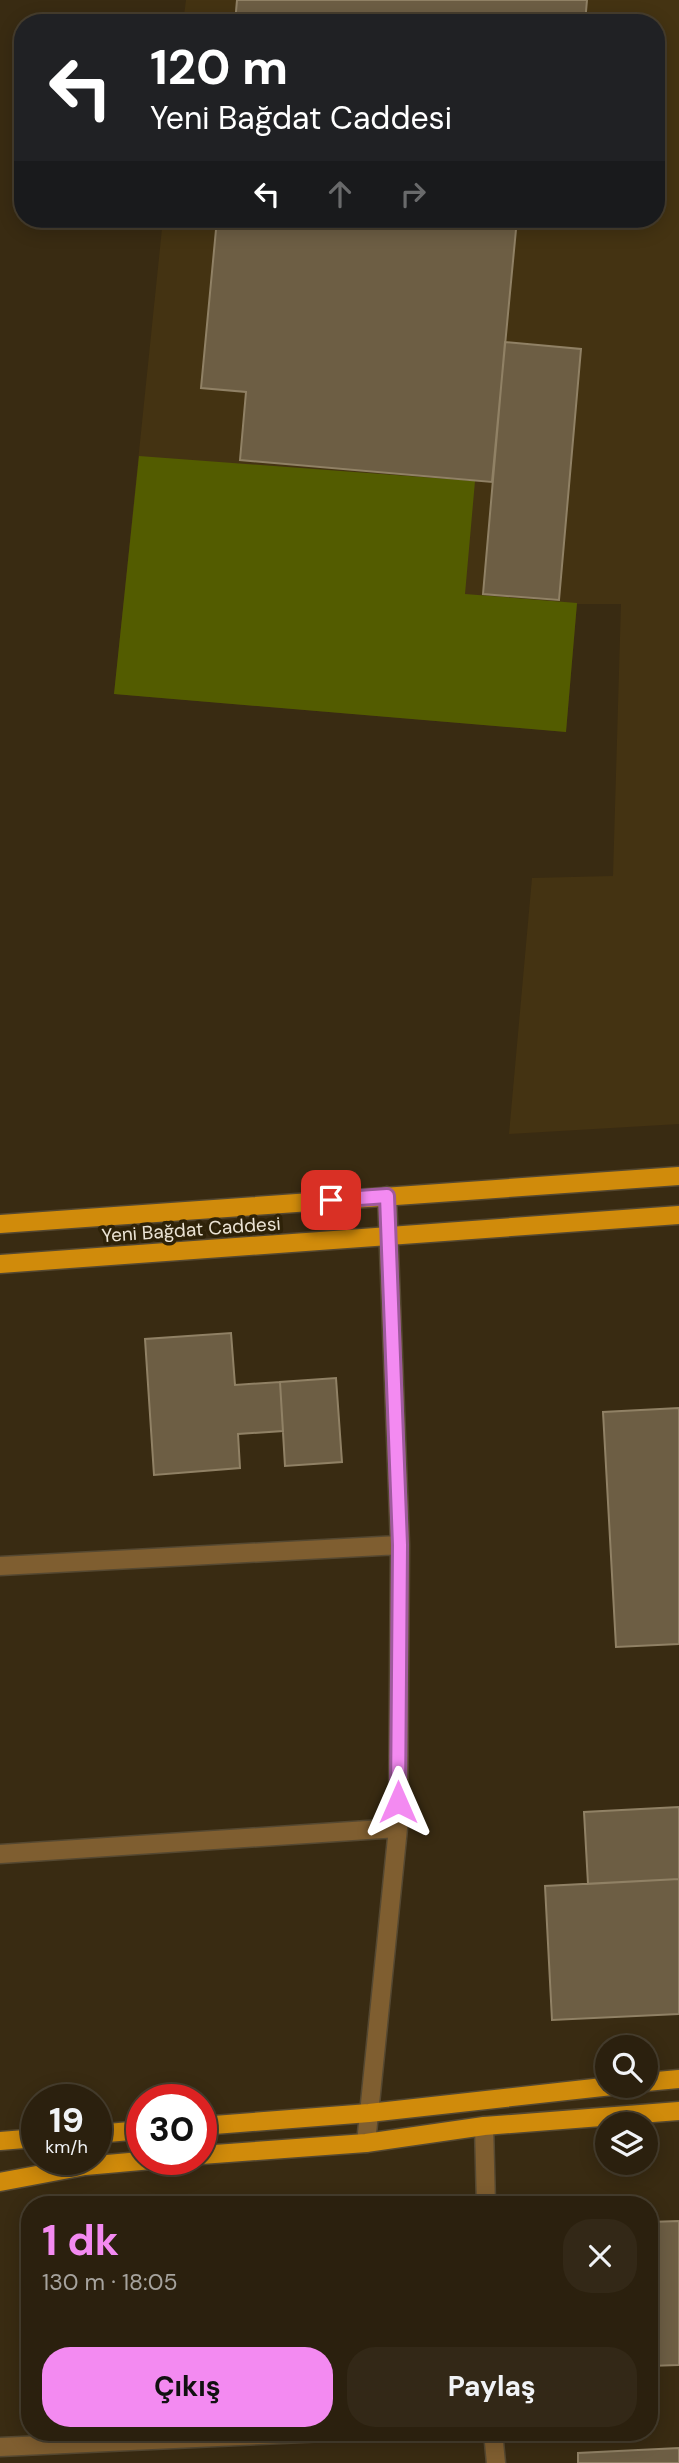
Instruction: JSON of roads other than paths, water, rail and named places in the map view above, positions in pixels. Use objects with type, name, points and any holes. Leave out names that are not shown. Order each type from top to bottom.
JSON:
[{"type":"main road","name":"Yeni Bağdat Caddesi","points":[[0,1224],[679,1176]]},
{"type":"main road","name":"Yeni Bağdat Caddesi","points":[[0,1264],[679,1216]]},
{"type":"main road","points":[[658,2081],[679,2079]]},
{"type":"main road","points":[[217,2125],[369,2113],[595,2088]]},
{"type":"main road","points":[[217,2154],[366,2143],[484,2126],[679,2111]]},
{"type":"main road","points":[[0,2141],[21,2139]]},
{"type":"main road","points":[[0,2182],[85,2166],[126,2162]]},
{"type":"street","points":[[366,2143],[398,1828],[400,1545],[387,1196]]},
{"type":"street","points":[[0,1566],[400,1545]]},
{"type":"street","points":[[0,1854],[398,1828]]},
{"type":"street","points":[[484,2126],[486,2196]]},
{"type":"street","points":[[0,2447],[130,2441]]},
{"type":"street","points":[[495,2441],[496,2463]]}]
